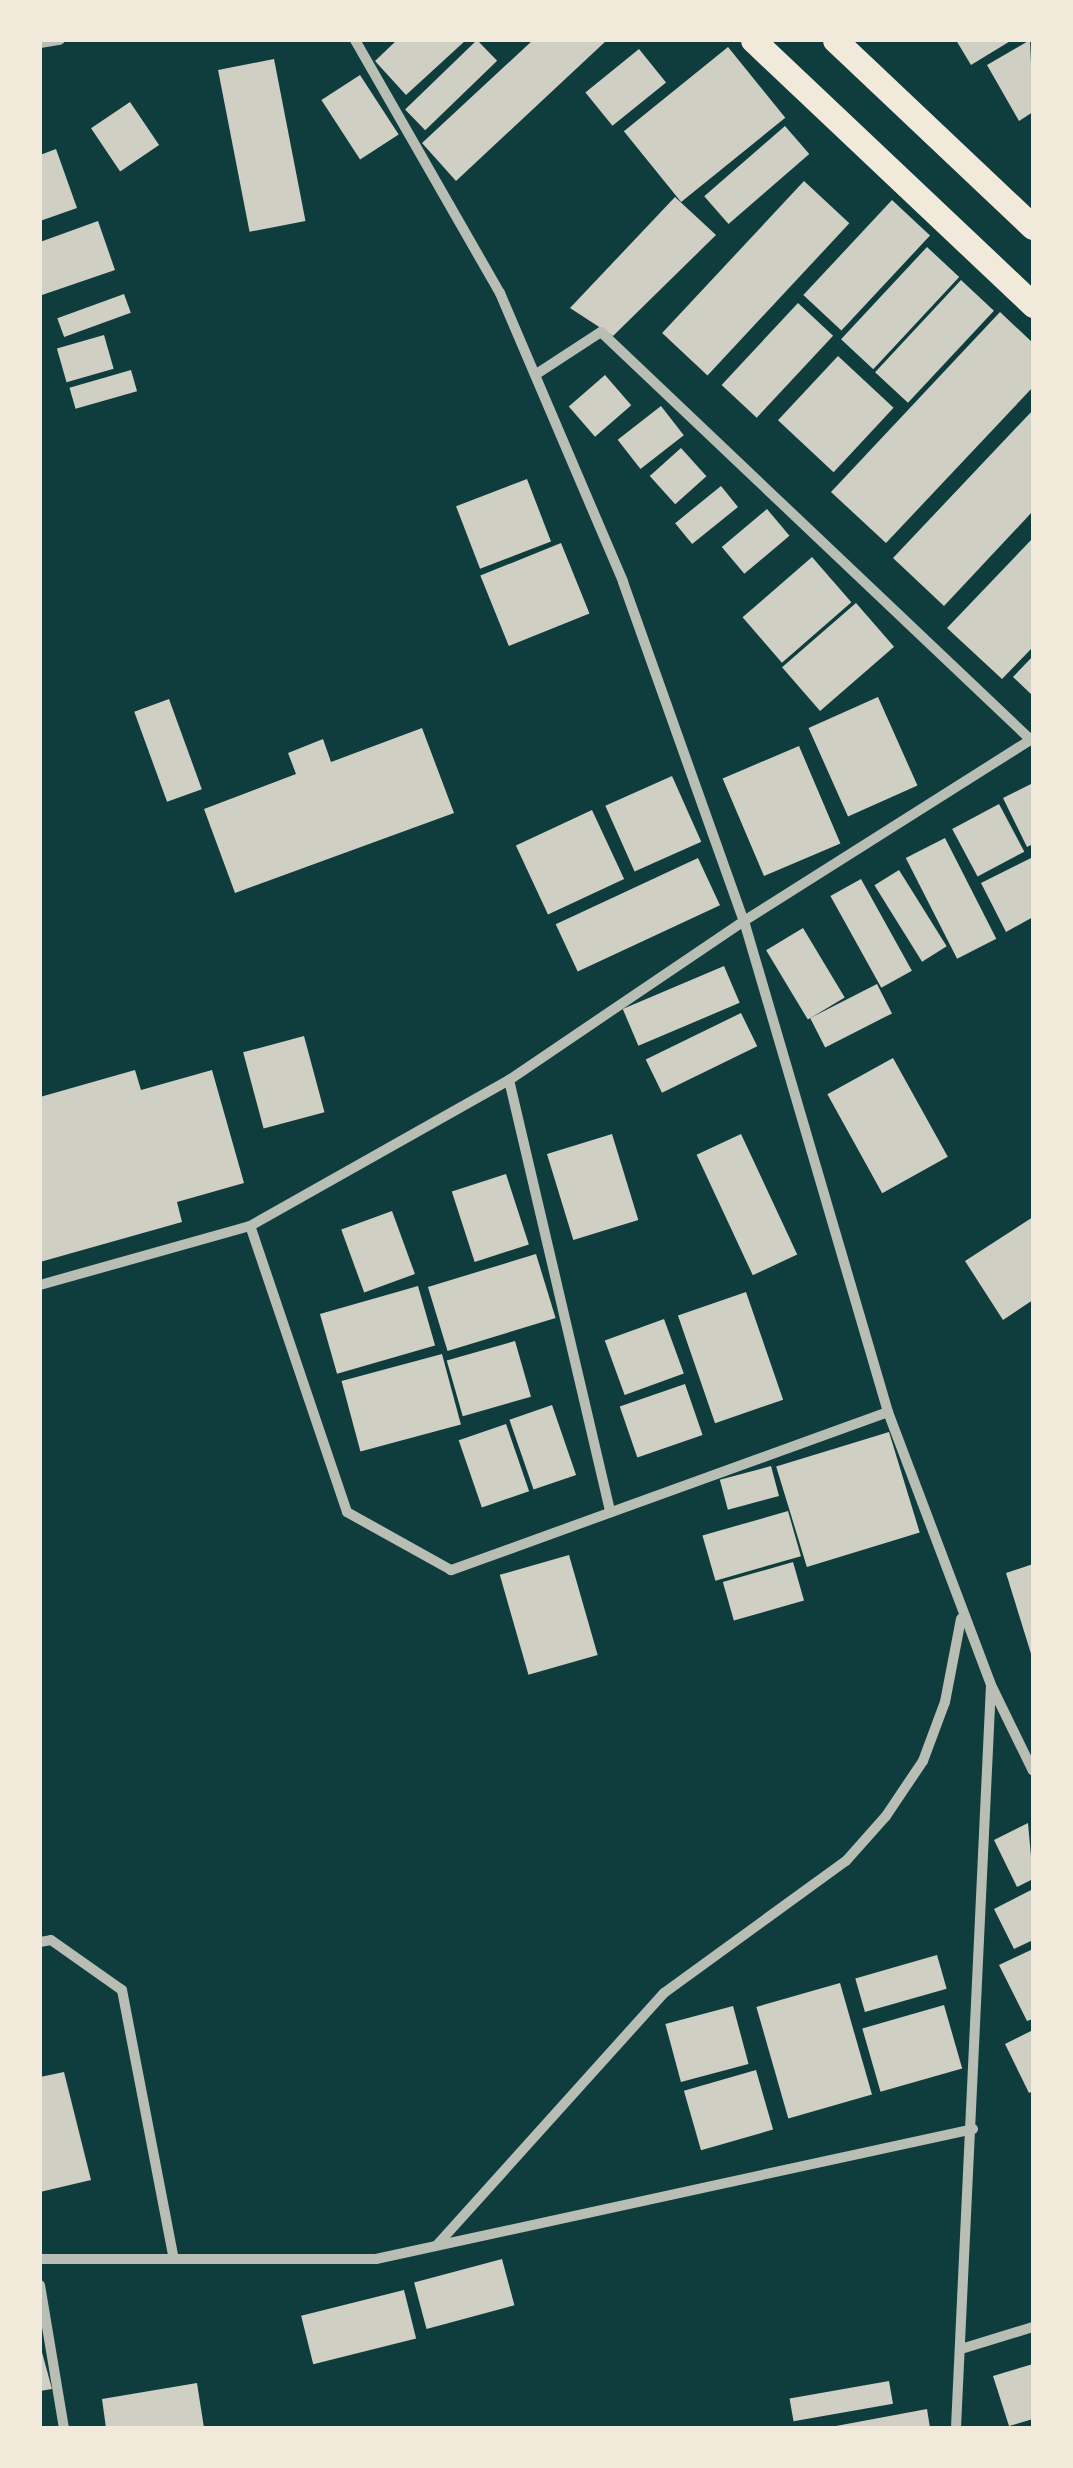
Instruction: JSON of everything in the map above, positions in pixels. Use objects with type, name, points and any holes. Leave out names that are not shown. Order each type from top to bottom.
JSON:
[{"type":"main road","points":[[753,40],[1033,304]]},
{"type":"main road","points":[[835,40],[1033,227]]},
{"type":"street","points":[[40,43],[60,40]]},
{"type":"street","points":[[354,40],[538,373],[744,921],[888,1412],[961,1618],[1033,1771]]},
{"type":"street","points":[[40,1286],[250,1226],[509,1080],[744,921],[1032,739],[601,332],[538,373]]},
{"type":"street","points":[[509,1080],[610,1512]]},
{"type":"street","points":[[250,1226],[347,1512],[450,1570],[888,1412]]},
{"type":"street","points":[[436,2246],[664,1994],[846,1861],[886,1816],[923,1761],[946,1702],[961,1618]]},
{"type":"street","points":[[956,2428],[974,2129],[976,1867],[991,1685]]},
{"type":"street","points":[[40,1942],[51,1940],[122,1990],[174,2259]]},
{"type":"street","points":[[40,2259],[376,2259],[974,2129]]},
{"type":"street","points":[[40,2285],[64,2428]]},
{"type":"street","points":[[960,2349],[1033,2326]]},
{"type":"building","points":[[397,40],[466,40],[406,95],[375,61]]},
{"type":"building","points":[[477,40],[497,61],[425,130],[405,109]]},
{"type":"building","points":[[533,40],[607,40],[456,181],[422,143]]},
{"type":"building","points":[[956,40],[1012,40],[971,65]]},
{"type":"building","points":[[1030,40],[1033,112],[1019,121],[987,65]]},
{"type":"building","points":[[728,47],[785,118],[681,202],[624,131]]},
{"type":"building","points":[[639,49],[666,82],[612,126],[585,92]]},
{"type":"building","points":[[274,59],[305,221],[250,232],[218,70]]},
{"type":"building","points":[[360,75],[399,135],[360,160],[321,100]]},
{"type":"building","points":[[130,102],[159,145],[120,171],[91,128]]},
{"type":"building","points":[[785,126],[809,154],[729,224],[704,196]]},
{"type":"building","points":[[56,149],[77,208],[40,221],[40,155]]},
{"type":"building","points":[[804,181],[849,223],[707,375],[662,333]]},
{"type":"building","points":[[675,197],[716,235],[613,336],[570,308]]},
{"type":"building","points":[[892,200],[930,235],[841,331],[803,295]]},
{"type":"building","points":[[98,221],[115,270],[42,295],[40,242]]},
{"type":"building","points":[[927,247],[959,277],[873,369],[841,339]]},
{"type":"building","points":[[961,280],[994,311],[908,403],[875,372]]},
{"type":"building","points":[[124,294],[131,313],[64,337],[57,318]]},
{"type":"building","points":[[798,303],[833,336],[757,418],[722,385]]},
{"type":"building","points":[[1000,312],[1033,343],[1033,387],[886,543],[831,492]]},
{"type":"building","points":[[104,335],[114,369],[67,382],[57,349]]},
{"type":"building","points":[[838,356],[894,408],[834,472],[778,420]]},
{"type":"building","points":[[131,370],[137,391],[76,409],[69,388]]},
{"type":"building","points":[[605,375],[631,405],[595,437],[569,406]]},
{"type":"building","points":[[661,406],[684,435],[640,469],[618,440]]},
{"type":"building","points":[[1033,410],[1033,511],[944,606],[893,558]]},
{"type":"building","points":[[681,448],[706,476],[675,504],[650,476]]},
{"type":"building","points":[[527,479],[551,542],[480,569],[456,506]]},
{"type":"building","points":[[721,486],[738,507],[692,544],[675,523]]},
{"type":"building","points":[[767,509],[789,536],[744,574],[722,547]]},
{"type":"building","points":[[1033,538],[1033,647],[1002,679],[947,628]]},
{"type":"building","points":[[561,543],[589,613],[509,646],[480,576]]},
{"type":"building","points":[[812,557],[851,602],[782,663],[743,617]]},
{"type":"building","points":[[856,603],[894,647],[820,711],[782,667]]},
{"type":"building","points":[[1033,656],[1033,696],[1013,677]]},
{"type":"building","points":[[878,697],[917,786],[848,817],[809,728]]},
{"type":"building","points":[[169,699],[202,789],[167,802],[134,712]]},
{"type":"building","points":[[422,728],[454,813],[235,893],[204,809],[296,774],[288,753],[323,739],[331,762]]},
{"type":"building","points":[[799,746],[840,844],[764,876],[723,778]]},
{"type":"building","points":[[672,776],[701,842],[635,871],[605,806]]},
{"type":"building","points":[[1033,783],[1033,844],[1027,847],[1003,798]]},
{"type":"building","points":[[999,804],[1024,852],[978,877],[952,829]]},
{"type":"building","points":[[592,810],[624,879],[548,914],[516,845]]},
{"type":"building","points":[[945,838],[996,939],[957,959],[906,858]]},
{"type":"building","points":[[698,858],[720,905],[578,971],[556,924]]},
{"type":"building","points":[[1031,858],[1033,917],[1006,932],[981,883]]},
{"type":"building","points":[[899,870],[947,946],[922,962],[874,885]]},
{"type":"building","points":[[861,879],[912,971],[881,988],[830,896]]},
{"type":"building","points":[[803,928],[845,997],[808,1020],[766,950]]},
{"type":"building","points":[[724,966],[740,1003],[638,1046],[623,1009]]},
{"type":"building","points":[[877,984],[892,1013],[825,1047],[810,1018]]},
{"type":"building","points":[[741,1013],[757,1046],[662,1093],[646,1059]]},
{"type":"building","points":[[304,1036],[324,1112],[264,1129],[243,1052]]},
{"type":"building","points":[[893,1058],[948,1157],[882,1193],[827,1094]]},
{"type":"building","points":[[135,1070],[141,1090],[212,1070],[244,1183],[177,1202],[182,1222],[40,1262],[40,1097]]},
{"type":"building","points":[[612,1134],[638,1220],[573,1240],[547,1154]]},
{"type":"building","points":[[741,1134],[797,1255],[753,1275],[697,1155]]},
{"type":"building","points":[[506,1174],[529,1244],[475,1262],[452,1192]]},
{"type":"building","points":[[392,1211],[415,1274],[364,1292],[341,1229]]},
{"type":"building","points":[[1033,1217],[1033,1300],[1003,1320],[965,1261]]},
{"type":"building","points":[[536,1254],[556,1318],[448,1351],[428,1287]]},
{"type":"building","points":[[418,1286],[435,1346],[337,1374],[320,1314]]},
{"type":"building","points":[[746,1292],[783,1400],[715,1423],[678,1315]]},
{"type":"building","points":[[664,1319],[684,1374],[625,1395],[605,1341]]},
{"type":"building","points":[[515,1341],[531,1397],[463,1416],[447,1361]]},
{"type":"building","points":[[442,1354],[461,1425],[360,1451],[342,1381]]},
{"type":"building","points":[[685,1384],[703,1435],[637,1458],[620,1406]]},
{"type":"building","points":[[552,1405],[576,1475],[534,1490],[509,1420]]},
{"type":"building","points":[[506,1424],[529,1491],[482,1507],[459,1440]]},
{"type":"building","points":[[889,1432],[920,1532],[807,1567],[776,1466]]},
{"type":"building","points":[[771,1466],[779,1496],[728,1510],[720,1480]]},
{"type":"building","points":[[788,1511],[801,1556],[715,1581],[702,1536]]},
{"type":"building","points":[[569,1555],[598,1655],[528,1675],[500,1575]]},
{"type":"building","points":[[793,1562],[804,1600],[734,1621],[723,1582]]},
{"type":"building","points":[[1033,1564],[1033,1657],[1032,1657],[1006,1573]]},
{"type":"building","points":[[1028,1823],[1033,1879],[1017,1887],[994,1840]]},
{"type":"building","points":[[1033,1889],[1033,1940],[1014,1949],[994,1909]]},
{"type":"building","points":[[1033,1949],[1033,2019],[1027,2021],[999,1965]]},
{"type":"building","points":[[937,1955],[947,1989],[865,2012],[855,1978]]},
{"type":"building","points":[[840,1983],[872,2095],[788,2118],[756,2007]]},
{"type":"building","points":[[944,2005],[962,2068],[880,2092],[862,2028]]},
{"type":"building","points":[[733,2006],[749,2064],[681,2082],[665,2024]]},
{"type":"building","points":[[1033,2030],[1033,2091],[1029,2093],[1005,2044]]},
{"type":"building","points":[[756,2070],[773,2130],[701,2150],[684,2091]]},
{"type":"building","points":[[64,2072],[91,2180],[40,2192],[40,2077]]},
{"type":"building","points":[[502,2259],[514,2305],[427,2329],[414,2283]]},
{"type":"building","points":[[404,2290],[416,2339],[313,2364],[301,2316]]},
{"type":"building","points":[[40,2345],[52,2389],[40,2391]]},
{"type":"building","points":[[1033,2364],[1033,2419],[1009,2426],[993,2376]]},
{"type":"building","points":[[889,2381],[893,2404],[794,2421],[790,2399]]},
{"type":"building","points":[[197,2383],[204,2428],[106,2428],[102,2399]]},
{"type":"building","points":[[927,2409],[930,2428],[836,2428],[836,2426]]}]
